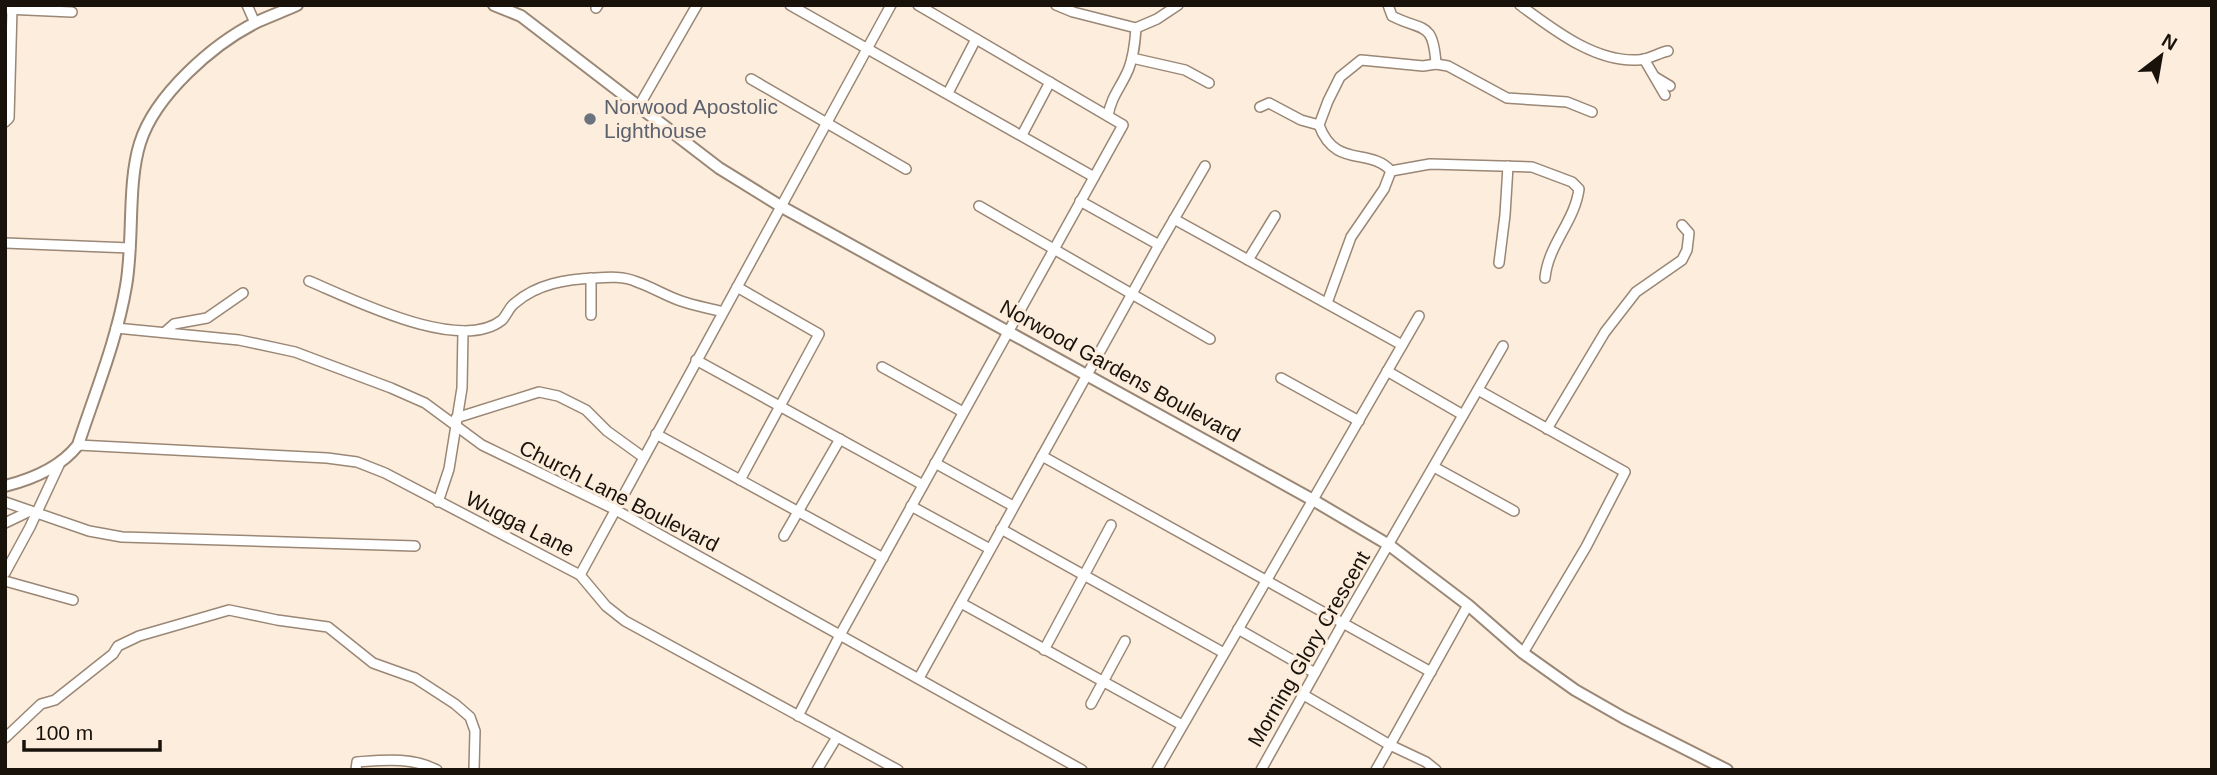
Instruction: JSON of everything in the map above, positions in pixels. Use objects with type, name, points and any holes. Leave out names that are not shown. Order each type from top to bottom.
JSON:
[{"type":"street","points":[[247,5],[255,23]]},
{"type":"street","points":[[5,486],[34,477],[59,465],[78,445],[116,328],[126,286],[138,153],[153,114],[206,56],[255,23],[297,5]]},
{"type":"street","name":"Norwood Gardens Boulevard","points":[[494,5],[521,10],[719,168],[782,207],[1313,499],[1389,545],[1468,605],[1523,653],[1575,691],[1727,770]]},
{"type":"street","points":[[639,106],[697,5]]},
{"type":"street","points":[[580,575],[891,5]]},
{"type":"street","points":[[798,716],[840,635],[1123,125],[918,5]]},
{"type":"street","points":[[1056,5],[1136,28],[1157,19],[1178,5]]},
{"type":"street","points":[[1388,5],[1392,16],[1427,30],[1435,49],[1436,64]]},
{"type":"street","points":[[1520,5],[1551,27],[1598,54],[1633,60],[1668,51]]},
{"type":"street","points":[[793,6],[1094,177]]},
{"type":"street","points":[[5,122],[9,118],[9,9],[72,12]]},
{"type":"street","points":[[1108,116],[1111,100],[1132,58],[1136,28]]},
{"type":"street","points":[[948,93],[976,39]]},
{"type":"street","points":[[1132,58],[1185,70],[1209,83]]},
{"type":"street","points":[[1644,59],[1665,95]]},
{"type":"street","points":[[1391,170],[1381,163],[1338,151],[1324,139],[1319,125],[1340,76],[1361,60],[1448,66],[1507,98],[1567,102],[1592,112]]},
{"type":"street","points":[[1651,74],[1670,86]]},
{"type":"street","points":[[751,79],[905,169]]},
{"type":"street","points":[[1022,135],[1051,82]]},
{"type":"street","points":[[1260,107],[1269,103],[1301,120],[1319,125]]},
{"type":"street","points":[[1391,170],[1430,164],[1532,167],[1572,182],[1579,189],[1577,200],[1546,263],[1545,278]]},
{"type":"street","points":[[919,678],[1205,166]]},
{"type":"street","points":[[1499,263],[1506,215],[1508,166]]},
{"type":"street","points":[[1327,303],[1351,237],[1384,190],[1391,170]]},
{"type":"street","points":[[1080,201],[1159,245]]},
{"type":"street","points":[[979,206],[1210,339]]},
{"type":"street","points":[[1248,260],[1275,216]]},
{"type":"street","points":[[1174,219],[1402,345]]},
{"type":"street","points":[[1547,429],[1605,332],[1636,292],[1682,260],[1688,250],[1689,233],[1682,225]]},
{"type":"street","points":[[5,243],[130,248]]},
{"type":"street","points":[[309,281],[406,321],[463,331],[484,328],[503,319],[512,305],[532,290],[556,282],[591,278],[630,280],[682,301],[723,312]]},
{"type":"street","points":[[591,278],[592,315]]},
{"type":"street","points":[[737,287],[819,334],[740,480]]},
{"type":"street","points":[[165,332],[174,324],[207,317],[243,293]]},
{"type":"street","points":[[1157,770],[1419,316]]},
{"type":"street","name":"Church Lane Boulevard","points":[[116,328],[239,340],[295,352],[425,403],[456,422],[482,445],[614,509],[1082,770]]},
{"type":"street","points":[[438,502],[449,469],[462,388],[463,331]]},
{"type":"street","name":"Morning Glory Crescent","points":[[1261,770],[1343,622],[1503,346]]},
{"type":"street","points":[[696,360],[923,485]]},
{"type":"street","points":[[882,367],[963,412]]},
{"type":"street","points":[[1387,371],[1463,415]]},
{"type":"street","points":[[1281,377],[1359,421]]},
{"type":"street","points":[[1478,390],[1625,472],[1586,547],[1523,653]]},
{"type":"street","points":[[456,422],[522,397],[538,393],[548,394],[586,410],[607,431],[643,457]]},
{"type":"street","points":[[656,434],[883,558]]},
{"type":"street","points":[[784,536],[840,439]]},
{"type":"street","name":"Wugga Lane","points":[[78,445],[327,458],[357,462],[385,472],[580,575],[606,606],[625,621],[898,770]]},
{"type":"street","points":[[1042,456],[1431,672]]},
{"type":"street","points":[[936,463],[1013,506]]},
{"type":"street","points":[[5,573],[33,512],[59,465]]},
{"type":"street","points":[[1434,467],[1514,511]]},
{"type":"street","points":[[5,502],[89,531],[122,537],[415,546]]},
{"type":"street","points":[[911,506],[990,550]]},
{"type":"street","points":[[5,523],[33,512]]},
{"type":"street","points":[[1044,650],[1111,524]]},
{"type":"street","points":[[1000,529],[1224,653]]},
{"type":"street","points":[[5,581],[73,600]]},
{"type":"street","points":[[961,603],[1182,725]]},
{"type":"street","points":[[1376,770],[1468,605]]},
{"type":"street","points":[[5,738],[41,704],[55,700],[113,654],[118,646],[139,636],[229,610],[328,627],[373,663],[415,678],[470,717],[475,731],[474,770]]},
{"type":"street","points":[[1238,629],[1315,673]]},
{"type":"street","points":[[1091,704],[1125,641]]},
{"type":"street","points":[[1302,694],[1436,770]]},
{"type":"street","points":[[817,770],[837,737]]},
{"type":"street","points":[[356,770],[357,762],[399,759],[437,770]]},
{"type":"place","name":"Norwood Apostolic Lighthouse","points":[[590,119]]}]
